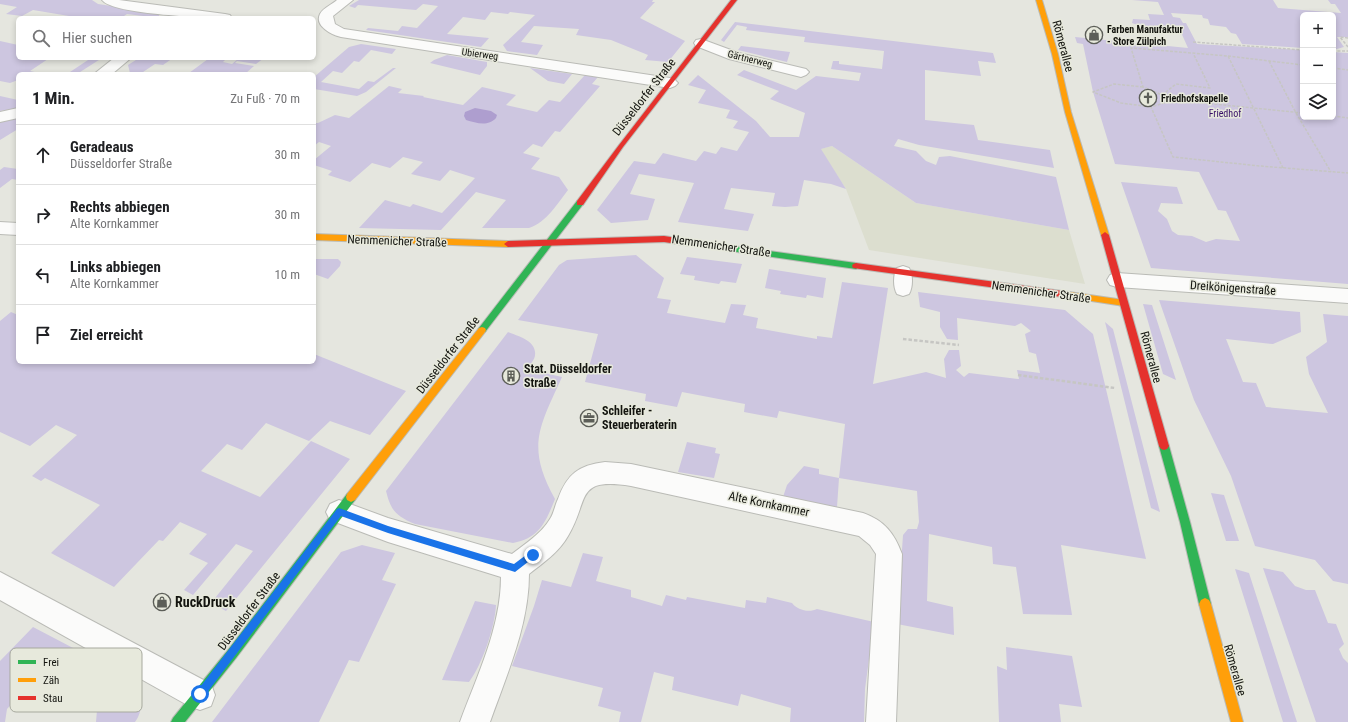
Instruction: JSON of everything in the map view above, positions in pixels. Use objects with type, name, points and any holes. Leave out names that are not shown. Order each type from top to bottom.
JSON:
[{"type":"street","points":[[109,0],[118,4],[210,16]]},
{"type":"street","name":"Ubierweg","points":[[346,0],[319,16],[337,32],[670,83]]},
{"type":"street","name":"Düsseldorfer Straße","points":[[177,722],[339,512],[550,244],[621,146],[734,0]]},
{"type":"street","name":"Römerallee","points":[[1039,0],[1055,54],[1068,112],[1124,303],[1237,722]]},
{"type":"street","name":"Gärtnerweg","points":[[701,43],[734,56],[801,72]]},
{"type":"street","points":[[105,72],[121,60]]},
{"type":"street","points":[[0,117],[16,113]]},
{"type":"street","points":[[0,228],[16,229]]},
{"type":"street","name":"Nemmenicher Straße","points":[[316,237],[484,244],[550,244],[664,239],[1124,303]]},
{"type":"street","name":"Dreikönigenstraße","points":[[1117,280],[1348,296]]},
{"type":"street","name":"Alte Kornkammer","points":[[515,568],[533,555],[557,531],[563,520],[576,485],[589,475],[596,473],[617,472],[863,525],[873,530],[882,538],[889,554],[881,722]]},
{"type":"street","points":[[339,512],[388,530],[515,568],[516,588],[508,626],[475,722]]},
{"type":"street","points":[[0,585],[116,648]]},
{"type":"street","points":[[142,662],[200,694]]},
{"type":"lane","points":[[903,272],[903,290]]},
{"type":"path","points":[[1348,38],[1340,37],[1348,47]]},
{"type":"path","points":[[1193,42],[1300,50]]},
{"type":"path","points":[[1143,87],[1131,48],[1228,56],[1300,65]]},
{"type":"path","points":[[1336,51],[1348,51]]},
{"type":"path","points":[[1162,95],[1176,84],[1210,88],[1193,53]]},
{"type":"path","points":[[1228,56],[1284,168]]},
{"type":"path","points":[[1269,61],[1296,112],[1331,172]]},
{"type":"path","points":[[1336,68],[1348,70]]},
{"type":"path","points":[[1174,100],[1151,107],[1125,105],[1106,99],[1093,92],[1114,84],[1143,87],[1174,100],[1300,113]]},
{"type":"path","points":[[1151,107],[1173,157],[1348,173]]},
{"type":"path","points":[[1336,116],[1348,118]]},
{"type":"path","points":[[903,339],[959,344]]},
{"type":"path","points":[[1018,375],[1114,388]]},
{"type":"shaded area","points":[[475,108],[491,111],[497,115],[496,118],[489,123],[478,123],[466,120],[464,116],[465,112]]},
{"type":"shaded area","points":[[832,146],[916,203],[1069,230],[1085,284],[869,250],[846,189],[820,149]]},
{"type":"green space","points":[[0,0],[92,0],[98,4],[159,13],[159,16],[127,14],[124,16],[69,16],[33,10],[22,16],[6,14],[17,7],[0,4]]},
{"type":"green space","points":[[359,0],[653,0],[652,2],[655,2],[640,18],[685,41],[668,62],[645,60],[648,55],[611,40],[576,35],[579,29],[534,26],[521,42],[543,45],[537,55],[507,51],[503,45],[535,15],[510,12],[508,14],[491,12],[485,20],[463,17],[447,34],[489,38],[481,47],[366,30],[368,28],[398,31],[402,26],[417,28],[438,6],[423,4],[416,10],[358,5],[355,8],[349,6]]},
{"type":"green space","name":"Friedhof","points":[[1132,0],[1273,0],[1278,8],[1328,12],[1300,12],[1300,48],[1242,44],[1236,34],[1231,33],[1226,27],[1210,25],[1208,19],[1203,18],[1202,15],[1171,13],[1173,17],[1180,18],[1183,23],[1186,23],[1197,44],[1300,50],[1300,120],[1336,120],[1336,52],[1348,53],[1348,284],[1151,268],[1121,182],[1177,187],[1183,204],[1161,203],[1158,211],[1167,219],[1172,231],[1178,235],[1192,236],[1206,242],[1216,239],[1240,241],[1226,211],[1218,210],[1199,172],[1115,164],[1093,92],[1083,44],[1077,43],[1075,37],[1188,48],[1180,30],[1143,27],[1132,23],[1133,19],[1150,20],[1148,14],[1164,15],[1158,2]]},
{"type":"green space","points":[[1328,0],[1348,0],[1348,37],[1337,37],[1344,47],[1336,49],[1336,13],[1341,13],[1335,4],[1331,4]]},
{"type":"green space","points":[[735,22],[993,53],[996,63],[978,61],[981,76],[925,70],[925,120],[974,125],[978,140],[1050,150],[1054,168],[919,145],[898,139],[894,146],[916,151],[926,161],[936,165],[939,157],[950,156],[1056,177],[1069,230],[916,203],[832,146],[821,149],[846,189],[831,184],[804,180],[798,206],[785,207],[772,206],[775,193],[731,188],[724,209],[754,214],[748,231],[678,222],[694,183],[639,174],[630,194],[655,199],[648,220],[611,223],[597,210],[634,161],[655,164],[663,153],[696,161],[704,151],[716,154],[721,147],[737,151],[749,132],[733,128],[738,121],[726,118],[730,110],[698,103],[706,90],[688,85],[698,75],[756,121],[770,137],[799,137],[805,113],[770,99],[779,91],[737,75],[744,70],[796,90],[816,76],[859,81],[861,73],[831,69],[833,61],[839,61],[839,64],[882,69],[884,51],[804,42],[805,37],[746,30],[747,27],[737,25],[724,42],[721,40]]},
{"type":"green space","points":[[0,41],[16,45],[16,60],[46,60],[30,71],[34,72],[16,72],[16,81],[10,83],[0,81]]},
{"type":"green space","points":[[361,44],[396,49],[392,54],[371,50],[359,62],[354,61],[342,73],[333,71],[321,82],[359,89],[368,81],[374,82],[393,68],[396,68],[366,92],[357,96],[316,89],[316,75],[349,47]]},
{"type":"green space","points":[[741,46],[790,52],[787,62],[738,50]]},
{"type":"green space","points":[[447,55],[487,62],[487,66],[480,75],[430,63]]},
{"type":"green space","points":[[88,60],[99,60],[80,72],[70,72]]},
{"type":"green space","points":[[136,60],[170,60],[163,65],[155,64],[143,72],[130,72],[128,65]]},
{"type":"green space","points":[[207,60],[225,60],[223,62],[232,64],[237,60],[261,60],[256,64],[237,61],[235,63],[254,66],[247,72],[190,72]]},
{"type":"green space","points":[[530,68],[572,74],[564,84],[548,81]]},
{"type":"green space","points":[[585,75],[598,77],[592,84],[600,86],[560,132],[555,131],[542,147],[533,144],[523,153],[540,158],[531,169],[559,177],[568,190],[556,207],[541,222],[529,228],[482,228],[506,200],[476,192],[441,230],[359,228],[385,200],[410,207],[413,204],[442,213],[475,178],[450,170],[440,181],[411,174],[423,162],[403,157],[390,168],[372,163],[350,182],[328,175],[332,171],[316,166],[316,158],[331,146],[319,142],[316,144],[316,123],[335,115],[349,118],[389,86],[402,89],[398,93],[424,96],[423,97],[463,105],[482,87],[516,95],[506,105],[537,112],[549,100],[560,102]]},
{"type":"green space","points":[[0,96],[16,100],[16,108],[0,111]]},
{"type":"green space","points":[[16,118],[16,130],[0,140],[0,122]]},
{"type":"green space","points":[[4,167],[16,169],[16,180],[12,179],[0,188],[0,170]]},
{"type":"green space","points":[[636,255],[664,278],[657,298],[671,300],[667,313],[725,323],[731,304],[746,305],[743,315],[758,318],[756,328],[817,339],[817,336],[832,338],[842,282],[888,288],[873,384],[926,372],[946,378],[944,359],[949,350],[959,350],[961,366],[956,370],[964,377],[969,373],[1019,379],[1017,370],[1040,373],[1036,354],[1029,352],[1025,334],[1031,331],[1021,323],[1015,326],[957,318],[958,340],[947,339],[940,327],[940,312],[920,307],[918,292],[1065,310],[1093,334],[1146,559],[1061,545],[1072,615],[1023,614],[1016,567],[993,564],[992,547],[929,534],[927,601],[953,607],[954,635],[897,624],[903,535],[908,529],[917,529],[919,522],[917,491],[839,478],[845,424],[779,411],[777,418],[744,412],[745,404],[682,392],[677,407],[645,401],[646,394],[585,382],[598,334],[518,320],[559,265],[567,260]]},
{"type":"green space","points":[[687,257],[742,264],[736,283],[721,281],[719,284],[694,280],[695,276],[680,274]]},
{"type":"green space","points":[[316,259],[338,259],[341,262],[340,266],[328,279],[316,275]]},
{"type":"green space","points":[[769,269],[826,278],[823,298],[807,295],[806,298],[780,294],[781,291],[765,288]]},
{"type":"green space","points":[[1159,300],[1300,312],[1301,332],[1273,344],[1226,339],[1243,382],[1256,383],[1266,407],[1328,413],[1309,374],[1306,357],[1327,342],[1323,314],[1348,316],[1348,584],[1333,581],[1315,560],[1255,546],[1231,476],[1194,400]]},
{"type":"green space","points":[[1143,304],[1152,305],[1176,380],[1163,374]]},
{"type":"green space","points":[[11,312],[16,314],[16,364],[316,364],[316,355],[406,391],[370,435],[330,421],[309,441],[266,423],[242,450],[227,444],[201,471],[260,497],[311,441],[350,459],[226,611],[211,603],[253,551],[236,544],[193,595],[184,590],[208,563],[189,554],[207,534],[180,522],[163,541],[159,540],[114,587],[51,553],[100,505],[45,478],[41,481],[32,476],[77,435],[56,425],[30,446],[0,432],[0,321]]},
{"type":"green space","points":[[1105,322],[1113,329],[1160,512],[1151,508]]},
{"type":"green space","points":[[508,332],[521,337],[533,346],[535,350],[535,357],[527,369],[562,377],[547,410],[539,437],[538,451],[541,465],[546,481],[555,499],[545,521],[536,533],[522,541],[513,543],[415,524],[403,518],[392,508],[386,491]]},
{"type":"green space","points":[[687,442],[716,448],[715,453],[720,454],[714,478],[678,472]]},
{"type":"green space","points":[[804,466],[819,469],[819,474],[839,478],[837,507],[783,497],[787,485]]},
{"type":"green space","points":[[1211,493],[1224,495],[1239,541],[1226,541]]},
{"type":"green space","points":[[362,545],[395,553],[382,580],[396,584],[359,662],[349,660],[319,722],[212,722],[341,552]]},
{"type":"green space","points":[[583,553],[603,557],[596,581],[631,590],[631,597],[662,606],[666,595],[686,600],[687,597],[745,608],[746,600],[766,603],[767,597],[792,603],[803,610],[810,611],[817,609],[874,622],[865,689],[864,722],[790,722],[791,708],[741,694],[738,706],[672,690],[674,677],[654,672],[641,722],[619,722],[621,712],[598,706],[603,688],[512,666],[542,580],[571,587]]},
{"type":"green space","points":[[1263,568],[1283,572],[1295,586],[1306,590],[1315,590],[1328,623],[1336,624],[1344,644],[1339,649],[1343,658],[1348,663],[1348,722],[1316,722]]},
{"type":"green space","points":[[1235,569],[1249,573],[1297,722],[1283,722]]},
{"type":"green space","points":[[475,601],[496,605],[490,635],[479,666],[469,682],[442,680]]},
{"type":"green space","points":[[33,627],[73,648],[13,648]]},
{"type":"green space","points":[[1006,647],[1072,656],[1082,707],[1059,704],[1061,722],[999,722],[997,666],[1007,670]]},
{"type":"green space","points":[[10,651],[10,706],[7,709],[5,722],[0,722],[0,661]]},
{"type":"green space","points":[[97,712],[140,712],[135,722],[96,722]]},
{"type":"traffic: fast","points":[[482,330],[580,203]]},
{"type":"traffic: fast","points":[[691,243],[856,266]]},
{"type":"traffic: fast","points":[[1164,446],[1185,522],[1205,604]]},
{"type":"traffic: fast","points":[[177,722],[232,654],[351,497]]},
{"type":"traffic: slow","points":[[1039,0],[1055,54],[1068,112],[1105,235]]},
{"type":"traffic: slow","points":[[316,237],[508,244]]},
{"type":"traffic: slow","points":[[1062,294],[1124,303]]},
{"type":"traffic: slow","points":[[351,497],[482,330]]},
{"type":"traffic: slow","points":[[1205,604],[1237,722]]},
{"type":"traffic: jam","points":[[580,203],[621,146],[734,0]]},
{"type":"traffic: jam","points":[[1105,235],[1164,446]]},
{"type":"traffic: jam","points":[[508,244],[664,239],[691,243]]},
{"type":"traffic: jam","points":[[856,266],[1062,294]]},
{"type":"place","name":"Farben Manufaktur - Store Zülpich","points":[[1094,35]]},
{"type":"place","name":"Friedhofskapelle","points":[[1148,98]]},
{"type":"place","name":"Stat. Düsseldorfer Straße","points":[[511,376]]},
{"type":"place","name":"Schleifer - Steuerberaterin","points":[[589,418]]},
{"type":"place","name":"RuckDruck","points":[[162,602]]},
{"type":"route","points":[[200,694],[339,512],[388,530],[468,552],[515,568],[533,555]]}]
